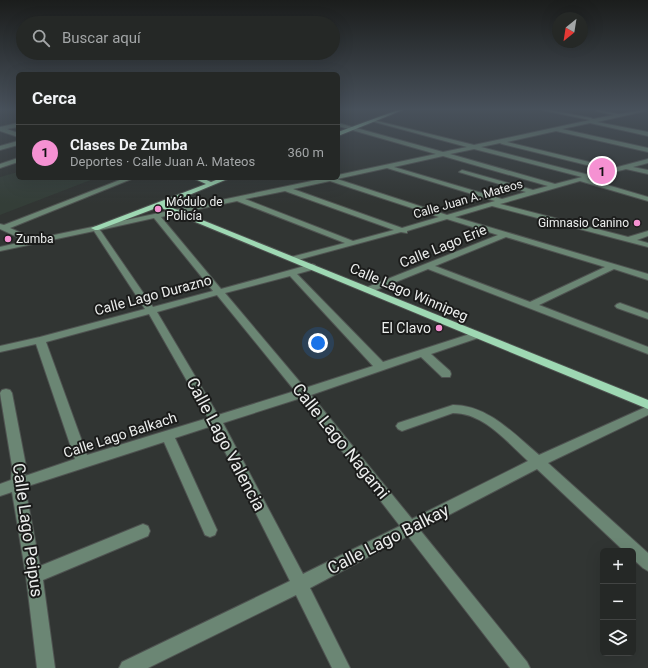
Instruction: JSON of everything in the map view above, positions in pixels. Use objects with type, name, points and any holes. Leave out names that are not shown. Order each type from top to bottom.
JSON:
[{"type":"main road","points":[[201,180],[211,184]]},
{"type":"main road","points":[[94,228],[159,205],[222,180]]},
{"type":"main road","name":"Calle Lago Winnipeg","points":[[159,205],[648,405]]},
{"type":"street","points":[[399,141],[556,186]]},
{"type":"street","points":[[452,141],[590,176]]},
{"type":"street","points":[[340,177],[499,141]]},
{"type":"street","points":[[501,141],[614,170]]},
{"type":"street","points":[[608,141],[648,150]]},
{"type":"street","points":[[0,148],[16,144]]},
{"type":"street","points":[[0,166],[16,161]]},
{"type":"street","name":"Calle Juan A. Mateos","points":[[294,260],[648,161]]},
{"type":"street","points":[[388,166],[502,201]]},
{"type":"street","points":[[626,167],[648,172]]},
{"type":"street","points":[[462,172],[533,192]]},
{"type":"street","points":[[2,227],[127,180]]},
{"type":"street","points":[[0,248],[94,228],[176,213],[326,180]]},
{"type":"street","points":[[340,180],[447,217],[648,277]]},
{"type":"street","points":[[580,180],[646,199]]},
{"type":"street","points":[[287,189],[404,230]]},
{"type":"street","points":[[239,199],[354,244]]},
{"type":"street","points":[[493,204],[648,245]]},
{"type":"street","name":"Calle Lago Nagami","points":[[156,216],[303,393],[411,527],[521,668]]},
{"type":"street","points":[[2,227],[32,241]]},
{"type":"street","name":"Calle Lago Valencia","points":[[94,228],[151,310],[215,420],[300,584],[341,668]]},
{"type":"street","points":[[628,240],[648,233]]},
{"type":"street","name":"Calle Lago Erie","points":[[368,290],[506,234]]},
{"type":"street","points":[[428,266],[648,351]]},
{"type":"street","points":[[532,305],[614,266]]},
{"type":"street","name":"Calle Lago Durazno","points":[[0,349],[40,340],[312,267]]},
{"type":"street","points":[[291,272],[381,367]]},
{"type":"street","points":[[620,306],[648,316]]},
{"type":"street","name":"Calle Lago Balkach","points":[[0,490],[167,435],[303,393],[477,335]]},
{"type":"street","points":[[40,340],[83,462]]},
{"type":"street","points":[[423,353],[446,374]]},
{"type":"street","name":"Calle Lago Peipus","points":[[6,393],[19,466],[18,484],[34,576],[46,668]]},
{"type":"street","points":[[402,426],[444,412],[460,409],[487,419],[538,462],[648,563]]},
{"type":"street","name":"Calle Lago Balkay","points":[[128,668],[147,664],[538,462],[648,410]]},
{"type":"street","points":[[167,435],[210,530]]},
{"type":"street","points":[[34,576],[143,531]]},
{"type":"shaded area","points":[[16,173],[16,180],[91,180],[0,215],[0,177]]},
{"type":"place","name":"Clases De Zumba","points":[[602,171]]},
{"type":"place","name":"Módulo de Policía","points":[[158,209]]},
{"type":"place","name":"Gimnasio Canino","points":[[637,223]]},
{"type":"place","name":"Zumba","points":[[8,239]]},
{"type":"place","name":"El Clavo","points":[[439,328]]}]
